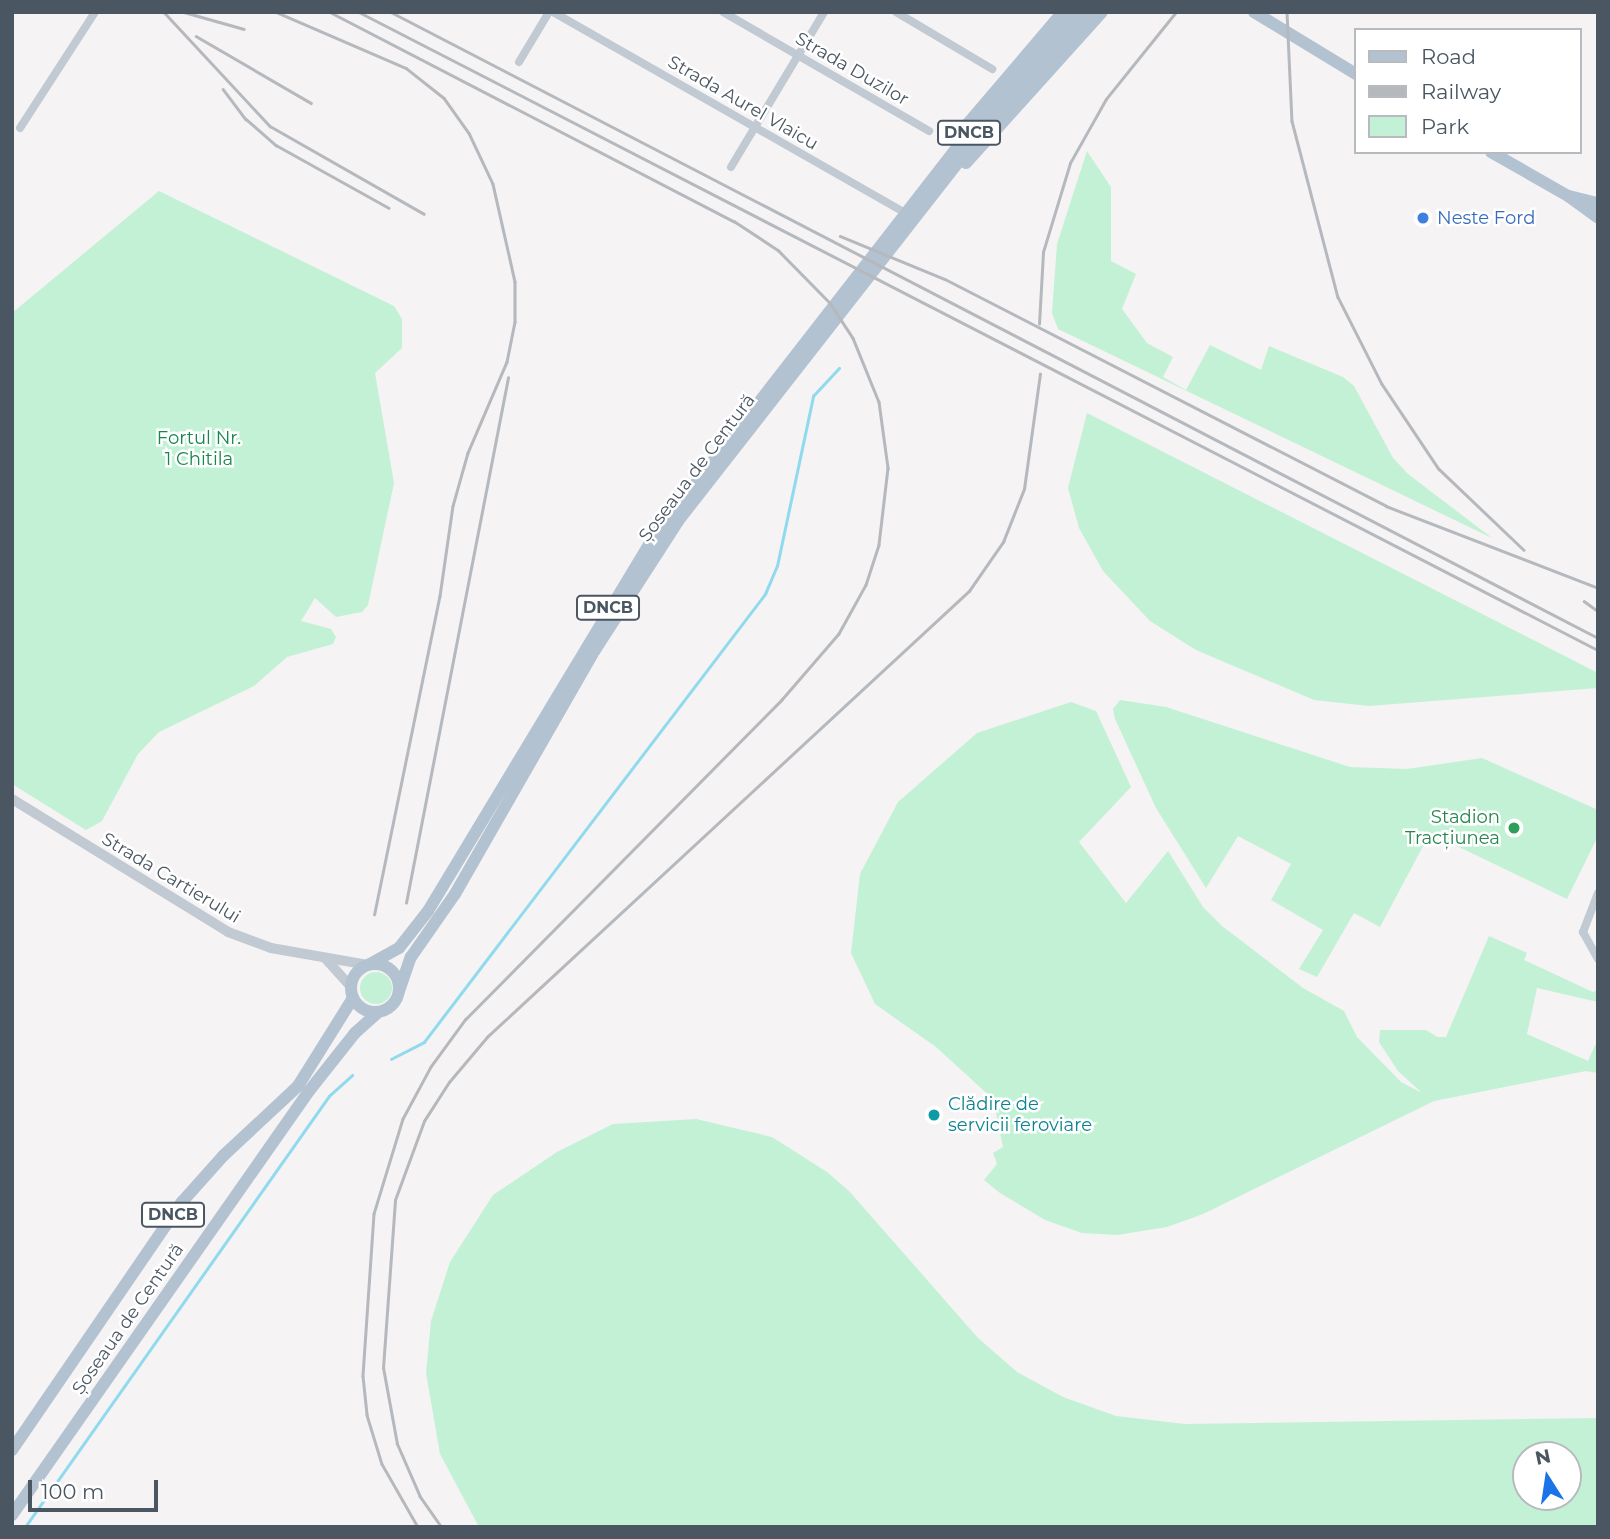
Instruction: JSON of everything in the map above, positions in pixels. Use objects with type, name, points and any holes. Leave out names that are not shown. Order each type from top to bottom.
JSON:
[{"type":"main road","points":[[940,178],[968,120],[1063,12]]},
{"type":"main road","name":"Șoseaua de Centură","points":[[12,1450],[183,1202],[223,1156],[298,1086],[352,992],[358,971],[399,948],[428,911],[634,567],[917,212],[940,178],[1034,68],[1077,12]]},
{"type":"main road","name":"Șoseaua de Centură","points":[[1034,68],[1090,12]]},
{"type":"main road","points":[[940,178],[985,147],[1102,12]]},
{"type":"main road","points":[[1254,12],[1354,73]]},
{"type":"main road","points":[[1494,154],[1568,196],[1598,218]]},
{"type":"main road","points":[[1568,196],[1598,203]]},
{"type":"main road","name":"Șoseaua de Centură","points":[[12,1515],[309,1091],[340,1050],[378,1012],[394,1004],[411,957],[508,808],[636,583],[735,437]]},
{"type":"main road","points":[[369,964],[391,970],[399,991]]},
{"type":"main road","points":[[352,992],[365,1011],[378,1012]]},
{"type":"street","points":[[20,128],[94,12]]},
{"type":"street","points":[[519,62],[551,12]]},
{"type":"street","name":"Strada Aurel Vlaicu","points":[[551,12],[754,128],[917,212]]},
{"type":"street","name":"Strada Duzilor","points":[[723,12],[929,131]]},
{"type":"street","points":[[731,167],[824,12]]},
{"type":"street","points":[[896,12],[992,69]]},
{"type":"street","name":"Strada Cartierului","points":[[12,799],[228,932],[271,948],[369,964]]},
{"type":"street","points":[[1598,893],[1583,932],[1598,959]]},
{"type":"street","points":[[325,958],[339,968],[352,992]]},
{"type":"green space","points":[[1087,151],[1111,187],[1111,261],[1136,274],[1122,309],[1147,343],[1173,357],[1163,377],[1186,390],[1210,345],[1261,370],[1269,346],[1343,377],[1354,386],[1393,458],[1408,474],[1492,538],[1058,329],[1052,313],[1057,244]]},
{"type":"green space","name":"Fortul Nr. 1 Chitila","points":[[159,191],[394,306],[402,319],[402,348],[375,373],[394,483],[368,605],[362,612],[336,617],[315,598],[301,621],[331,629],[336,637],[333,644],[287,657],[254,686],[159,732],[138,754],[102,821],[86,830],[12,784],[12,313]]},
{"type":"green space","points":[[1087,413],[1598,673],[1598,688],[1369,706],[1314,700],[1196,650],[1150,621],[1103,571],[1079,528],[1068,488]]},
{"type":"green space","points":[[1120,700],[1166,707],[1350,767],[1407,769],[1482,758],[1598,810],[1598,836],[1567,899],[1430,833],[1380,927],[1354,913],[1317,977],[1299,969],[1323,930],[1271,900],[1291,864],[1238,836],[1206,888],[1156,808],[1115,719],[1113,709]]},
{"type":"green space","points":[[1071,702],[1096,711],[1131,787],[1079,842],[1126,903],[1168,851],[1203,907],[1222,926],[1303,988],[1344,1011],[1357,1037],[1401,1082],[1422,1093],[1398,1071],[1379,1042],[1380,1030],[1426,1030],[1437,1037],[1446,1037],[1489,936],[1527,953],[1524,960],[1593,992],[1598,990],[1598,1002],[1537,988],[1527,1034],[1588,1061],[1598,1039],[1598,1073],[1586,1071],[1434,1101],[1203,1214],[1167,1227],[1117,1235],[1082,1233],[1045,1220],[1000,1193],[984,1180],[997,1164],[993,1153],[1003,1147],[993,1099],[936,1047],[875,1004],[851,953],[860,874],[898,802],[977,733]]},
{"type":"green space","points":[[376,972],[388,976],[392,988],[388,1000],[376,1004],[364,1000],[360,988],[364,976]]},
{"type":"green space","points":[[696,1119],[772,1137],[827,1172],[849,1191],[978,1338],[1017,1372],[1063,1397],[1116,1416],[1185,1424],[1598,1418],[1598,1527],[479,1527],[440,1454],[426,1373],[431,1321],[450,1262],[493,1195],[557,1152],[613,1124]]},
{"type":"waterway","points":[[391,1059],[424,1042],[765,594],[777,566],[813,396],[839,368]]},
{"type":"waterway","points":[[25,1527],[329,1096],[352,1075]]},
{"type":"railway","points":[[164,12],[270,126],[424,214]]},
{"type":"railway","points":[[184,12],[244,29]]},
{"type":"railway","points":[[276,12],[406,68],[444,98],[469,133],[493,184],[515,282],[515,322],[507,362],[468,453],[453,506],[440,596],[375,914]]},
{"type":"railway","points":[[330,12],[734,221],[778,250],[830,303],[853,338],[879,402],[888,468],[879,545],[866,585],[839,634],[782,700],[466,1019],[431,1067],[403,1119],[374,1214],[363,1376],[367,1415],[382,1464],[418,1527]]},
{"type":"railway","points":[[359,12],[1598,650]]},
{"type":"railway","points":[[391,12],[1598,638]]},
{"type":"railway","points":[[1039,324],[1043,252],[1070,163],[1106,99],[1176,12]]},
{"type":"railway","points":[[1287,12],[1292,121],[1338,297],[1382,384],[1439,469],[1524,550]]},
{"type":"railway","points":[[196,36],[311,103]]},
{"type":"railway","points":[[223,89],[246,119],[276,145],[389,208]]},
{"type":"railway","points":[[840,236],[945,279],[1386,506],[1598,588]]},
{"type":"railway","points":[[441,1527],[420,1497],[397,1444],[383,1368],[395,1200],[424,1121],[449,1082],[487,1037],[969,591],[1003,542],[1024,489],[1040,374]]},
{"type":"railway","points":[[406,903],[508,378]]},
{"type":"railway","points":[[1584,601],[1598,611]]},
{"type":"place","name":"Neste Ford","points":[[1423,218]]},
{"type":"place","name":"Stadion Tracțiunea","points":[[1514,828]]},
{"type":"place","name":"Clădire de servicii feroviare","points":[[934,1115]]}]
